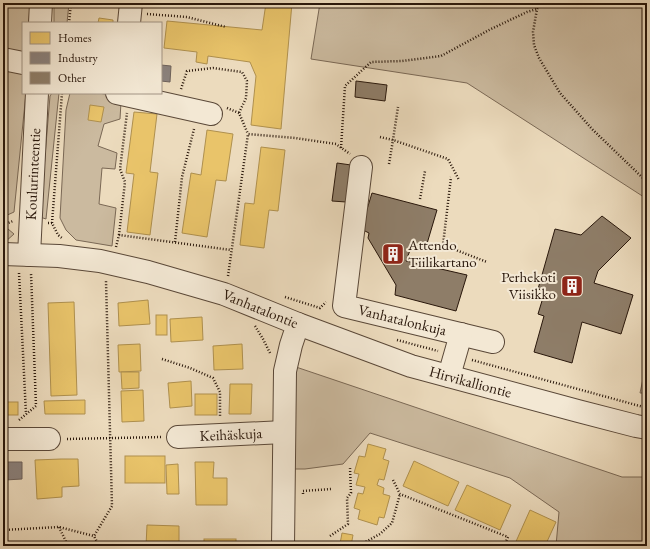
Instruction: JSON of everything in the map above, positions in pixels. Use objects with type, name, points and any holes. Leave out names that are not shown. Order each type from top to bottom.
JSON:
[{"type":"street","points":[[40,22],[41,3]]},
{"type":"street","points":[[3,59],[22,63]]},
{"type":"street","name":"Koulurinteentie","points":[[28,267],[37,94]]},
{"type":"street","points":[[121,94],[205,112]]},
{"type":"street","points":[[339,305],[356,161]]},
{"type":"street","name":"Vanhatalontie","points":[[3,254],[28,267],[59,256],[100,261],[148,272],[224,294],[298,324],[291,345],[286,371],[282,546]]},
{"type":"street","name":"Vanhatalonkuja","points":[[339,305],[493,342]]},
{"type":"street","name":"Hirvikalliontie","points":[[298,324],[411,366],[647,428]]},
{"type":"street","name":"Vanhatalonkuja","points":[[449,376],[456,356],[461,334]]},
{"type":"street","name":"Keihäskuja","points":[[178,437],[284,432]]},
{"type":"street","points":[[3,439],[49,439]]},
{"type":"path","points":[[69,22],[72,3]]},
{"type":"path","points":[[541,3],[537,9],[533,32],[534,46],[539,58],[560,93],[592,129],[647,182]]},
{"type":"path","points":[[341,148],[345,86],[371,62],[402,61],[441,56],[491,29],[527,12],[537,9]]},
{"type":"path","points":[[130,13],[188,17],[226,27]]},
{"type":"path","points":[[175,106],[187,71],[213,68],[242,72],[247,81],[246,98],[239,113]]},
{"type":"path","points":[[62,94],[52,223],[58,235],[67,241]]},
{"type":"path","points":[[115,252],[119,235],[125,182],[120,169],[121,94]]},
{"type":"path","points":[[175,242],[182,177],[205,112],[224,107],[239,113],[248,134],[227,281]]},
{"type":"path","points":[[389,164],[398,107]]},
{"type":"path","points":[[248,134],[295,138],[336,144],[356,161]]},
{"type":"path","points":[[380,137],[448,159],[459,180]]},
{"type":"path","points":[[420,199],[425,171]]},
{"type":"path","points":[[443,245],[451,177]]},
{"type":"path","points":[[3,225],[16,220],[30,223],[52,223]]},
{"type":"path","points":[[119,235],[231,250]]},
{"type":"path","points":[[422,250],[443,245],[487,262]]},
{"type":"path","points":[[26,414],[28,267]]},
{"type":"path","points":[[19,420],[36,406],[28,267]]},
{"type":"path","points":[[94,536],[112,506],[106,274]]},
{"type":"path","points":[[284,297],[320,308],[339,305]]},
{"type":"path","points":[[320,308],[328,301],[339,305]]},
{"type":"path","points":[[253,323],[270,354]]},
{"type":"path","points":[[393,339],[647,408]]},
{"type":"path","points":[[162,359],[190,368],[213,378],[220,392],[220,435]]},
{"type":"path","points":[[49,439],[178,437]]},
{"type":"path","points":[[330,536],[348,524],[347,498],[351,493],[350,468]]},
{"type":"path","points":[[393,480],[400,494],[508,537],[504,546]]},
{"type":"path","points":[[303,499],[303,491],[331,489]]},
{"type":"path","points":[[358,546],[380,534],[392,523],[400,494]]},
{"type":"path","points":[[59,527],[68,546]]},
{"type":"path","points":[[3,530],[59,527],[94,536],[99,546]]},
{"type":"shaded area","points":[[3,3],[30,3],[29,22],[22,22],[22,57],[3,53]]},
{"type":"shaded area","points":[[54,3],[69,3],[67,22],[54,22]]},
{"type":"shaded area","points":[[320,3],[647,3],[647,199],[467,83],[311,59]]},
{"type":"shaded area","points":[[3,66],[22,72],[22,94],[26,94],[14,212],[3,217]]},
{"type":"shaded area","points":[[51,94],[59,94],[46,219],[40,217]]},
{"type":"shaded area","points":[[70,94],[104,94],[110,95],[121,102],[120,119],[104,124],[98,146],[117,153],[115,169],[102,168],[99,204],[116,208],[112,246],[76,240],[66,230],[60,218],[66,110]]},
{"type":"shaded area","points":[[8,229],[14,234],[3,242],[3,230]]},
{"type":"shaded area","points":[[647,360],[647,393],[640,393]]},
{"type":"shaded area","points":[[293,366],[622,477],[647,477],[647,546],[556,546],[559,512],[510,478],[370,433],[343,464],[294,469]]},
{"type":"building: Homes","points":[[147,3],[171,3],[170,5]]},
{"type":"building: Homes","points":[[266,3],[292,3],[281,129],[251,125],[256,76],[250,62],[208,56],[207,64],[196,62],[197,52],[164,48],[167,21],[262,30]]},
{"type":"building: Homes","points":[[99,18],[113,20],[113,22],[98,22]]},
{"type":"building: Homes","points":[[90,105],[104,107],[101,122],[88,120]]},
{"type":"building: Homes","points":[[134,112],[157,114],[150,172],[158,173],[150,235],[127,232],[134,174],[126,173]]},
{"type":"building: Homes","points":[[207,130],[233,134],[226,181],[216,180],[207,237],[182,233],[191,173],[201,175]]},
{"type":"building: Homes","points":[[261,147],[285,150],[278,211],[269,210],[264,248],[240,245],[245,203],[254,204]]},
{"type":"building: Homes","points":[[148,300],[150,324],[119,326],[118,303]]},
{"type":"building: Homes","points":[[74,302],[77,395],[51,396],[48,303]]},
{"type":"building: Homes","points":[[156,315],[167,315],[167,335],[156,335]]},
{"type":"building: Homes","points":[[202,317],[203,340],[171,342],[170,319]]},
{"type":"building: Homes","points":[[140,344],[141,371],[119,372],[118,345]]},
{"type":"building: Homes","points":[[242,344],[243,369],[214,370],[213,346]]},
{"type":"building: Homes","points":[[121,372],[139,372],[139,388],[122,389]]},
{"type":"building: Homes","points":[[191,381],[192,406],[170,408],[168,383]]},
{"type":"building: Homes","points":[[230,384],[252,384],[251,414],[229,414]]},
{"type":"building: Homes","points":[[143,390],[144,421],[122,422],[121,391]]},
{"type":"building: Homes","points":[[195,394],[217,394],[217,415],[195,415]]},
{"type":"building: Homes","points":[[85,400],[85,414],[45,414],[44,401]]},
{"type":"building: Homes","points":[[3,402],[18,402],[18,415],[3,415]]},
{"type":"building: Homes","points":[[368,444],[386,449],[383,459],[389,461],[384,480],[379,479],[377,485],[384,488],[383,494],[390,496],[384,518],[379,517],[377,525],[358,519],[360,510],[354,508],[358,493],[363,494],[365,487],[356,485],[359,474],[354,473],[359,456],[365,457]]},
{"type":"building: Homes","points":[[125,456],[165,456],[165,483],[125,483]]},
{"type":"building: Homes","points":[[78,459],[79,486],[62,487],[62,497],[37,499],[35,460]]},
{"type":"building: Homes","points":[[414,461],[459,482],[448,506],[403,486]]},
{"type":"building: Homes","points":[[3,462],[5,462],[5,499],[3,499]]},
{"type":"building: Homes","points":[[195,462],[214,462],[213,478],[227,478],[227,505],[196,505]]},
{"type":"building: Homes","points":[[178,464],[179,494],[167,494],[166,465]]},
{"type":"building: Homes","points":[[467,485],[511,505],[500,530],[455,510]]},
{"type":"building: Homes","points":[[530,510],[556,522],[545,546],[514,546]]},
{"type":"building: Homes","points":[[147,525],[179,526],[179,546],[146,546]]},
{"type":"building: Homes","points":[[342,533],[353,535],[351,546],[340,544]]},
{"type":"building: Homes","points":[[204,539],[236,539],[236,546],[204,546]]},
{"type":"building: Industry","points":[[162,65],[171,66],[170,82],[162,81]]},
{"type":"building: Industry","points":[[5,462],[22,462],[22,479],[5,480]]},
{"type":"building: Other","points":[[356,81],[387,85],[385,101],[355,97]]},
{"type":"building: Other","points":[[337,163],[351,165],[346,202],[332,201]]},
{"type":"building: Other","name":"Attendo Tiilikartano","points":[[372,193],[437,210],[426,247],[412,245],[406,261],[467,275],[456,311],[395,295],[396,285],[368,238],[369,233],[361,229]]},
{"type":"building: Other","name":"Perhekoti Viisikko","points":[[602,216],[631,238],[598,271],[594,283],[633,295],[621,334],[582,322],[572,363],[534,352],[544,316],[538,314],[545,291],[538,289],[555,229],[581,235]]},
{"type":"place","name":"Attendo Tiilikartano","points":[[393,254]]},
{"type":"place","name":"Perhekoti Viisikko","points":[[572,286]]}]
